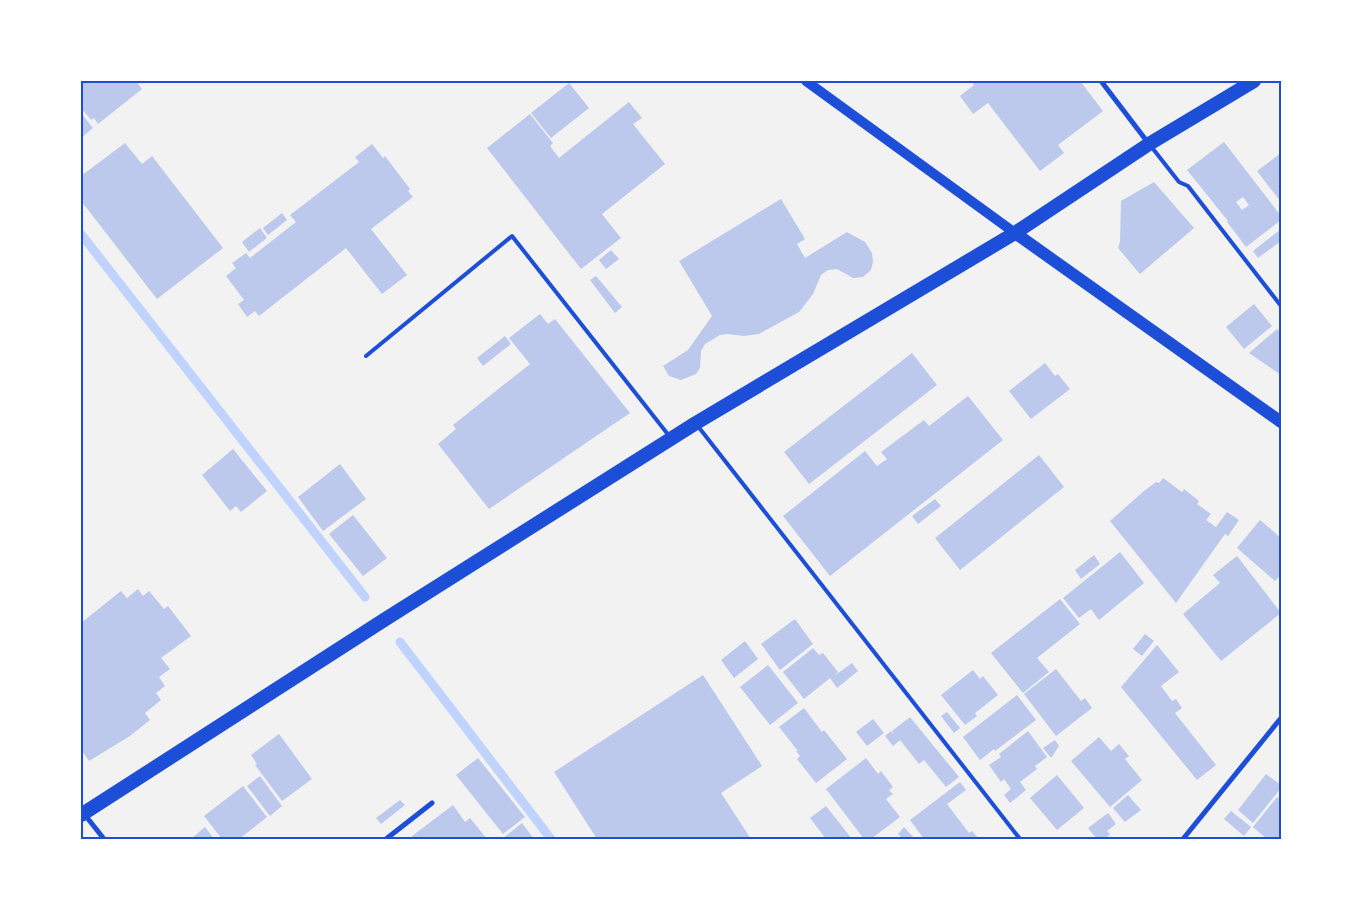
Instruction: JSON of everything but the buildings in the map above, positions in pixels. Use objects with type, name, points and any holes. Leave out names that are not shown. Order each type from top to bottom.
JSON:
[{"type":"highway","points":[[82,813],[696,423],[1015,233],[1150,144],[1254,81]]},
{"type":"main road","points":[[806,81],[1015,233],[1281,422]]},
{"type":"street","points":[[1101,81],[1150,144]]},
{"type":"street","points":[[1183,839],[1281,718]]},
{"type":"street","points":[[386,839],[432,803]]},
{"type":"street","points":[[82,813],[104,839]]},
{"type":"lane","points":[[1150,144],[1179,182],[1188,186],[1281,306]]},
{"type":"lane","points":[[366,356],[512,236],[671,439]]},
{"type":"lane","points":[[696,423],[1020,839]]},
{"type":"waterway","points":[[81,234],[365,597]]},
{"type":"waterway","points":[[400,642],[551,839]]}]
